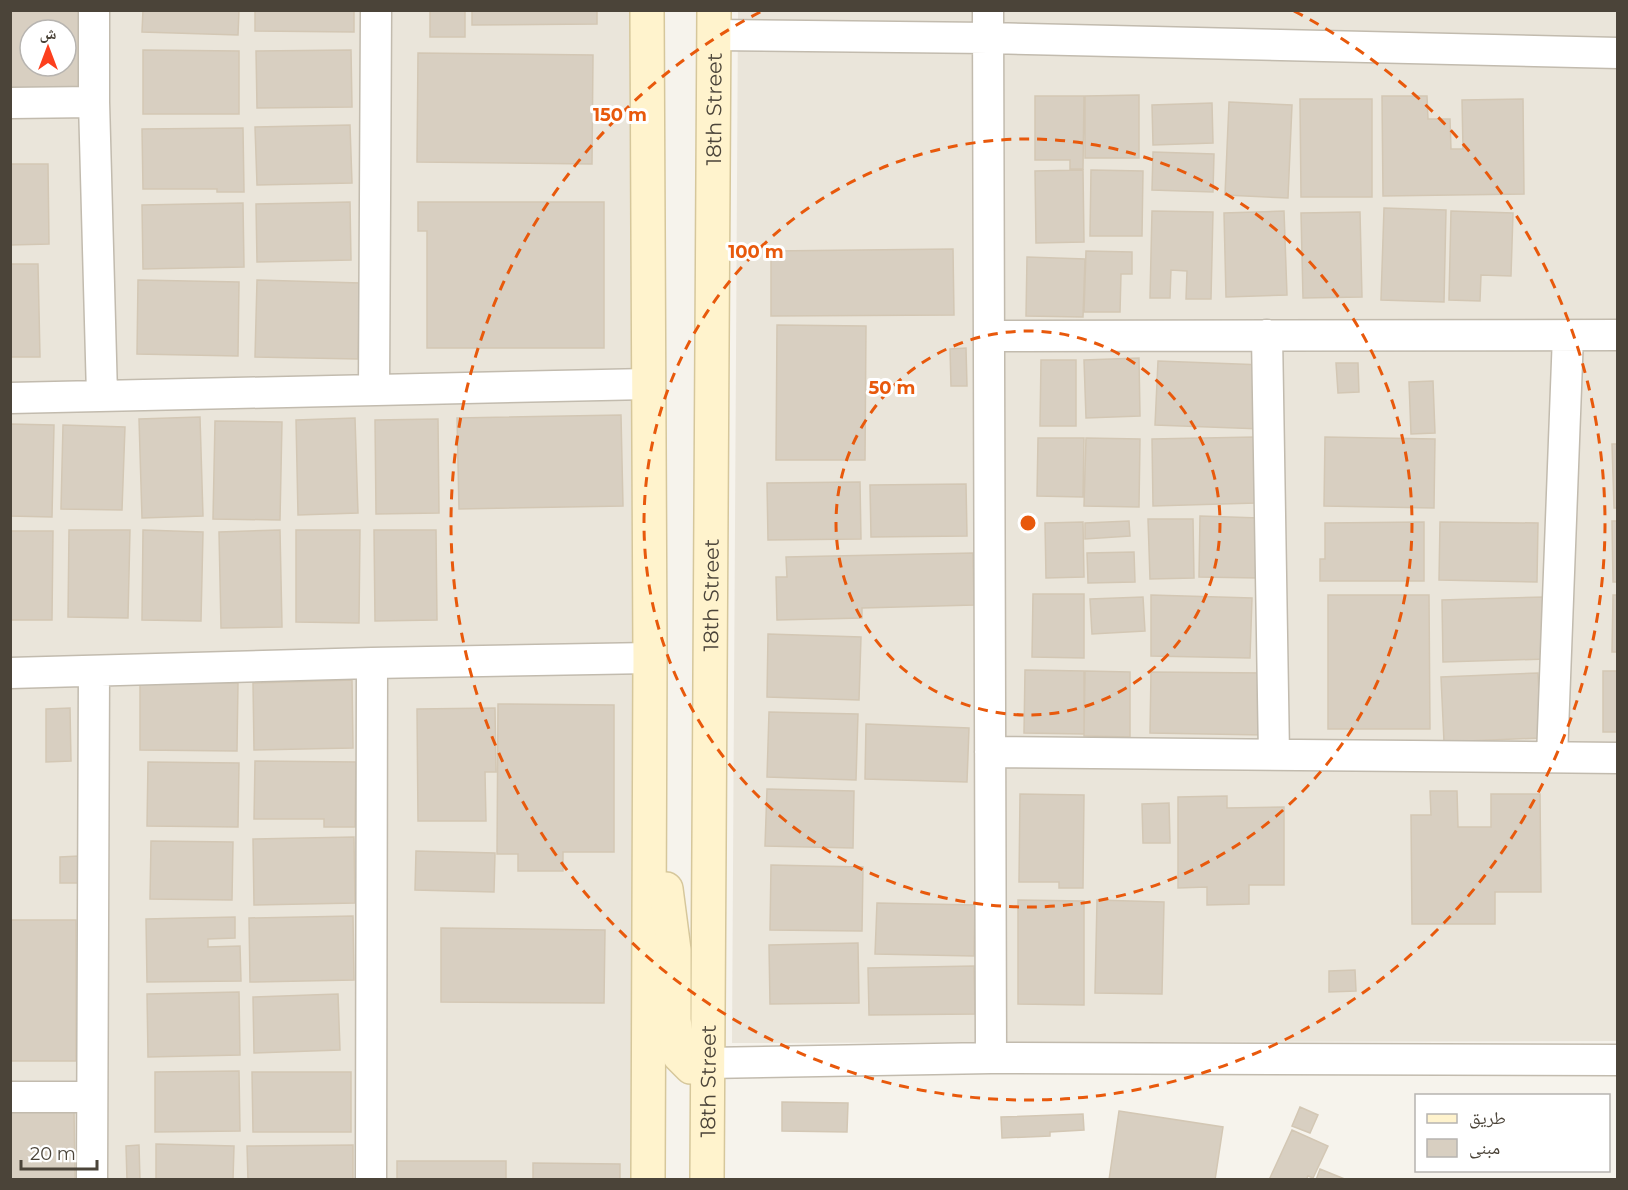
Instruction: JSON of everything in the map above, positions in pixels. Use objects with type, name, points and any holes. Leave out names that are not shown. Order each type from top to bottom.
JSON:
[{"type":"street","points":[[94,10],[94,102],[102,395]]},
{"type":"street","points":[[374,389],[376,10]]},
{"type":"street","points":[[647,10],[650,658],[648,1179]]},
{"type":"street","points":[[714,23],[988,24],[1617,53]]},
{"type":"street","name":"18th Street","points":[[707,1179],[714,23]]},
{"type":"street","points":[[988,24],[990,1058]]},
{"type":"street","points":[[10,103],[94,102]]},
{"type":"street","points":[[1267,335],[1274,754]]},
{"type":"street","points":[[1551,757],[1568,335]]},
{"type":"street","points":[[989,336],[1617,335]]},
{"type":"street","points":[[10,398],[648,384]]},
{"type":"street","points":[[10,674],[372,663],[650,658]]},
{"type":"street","points":[[371,1179],[372,663]]},
{"type":"street","points":[[92,1179],[94,672]]},
{"type":"street","points":[[990,752],[1617,758]]},
{"type":"street","points":[[650,771],[674,950],[674,1020],[679,1055],[691,1067],[707,1063],[990,1058],[1617,1060]]},
{"type":"street","points":[[10,1097],[92,1097]]},
{"type":"shaded area","points":[[10,11],[635,11],[635,1179],[11,1179]]},
{"type":"shaded area","points":[[738,11],[1617,11],[1617,1041],[732,1043]]},
{"type":"building","points":[[11,10],[86,10],[83,98],[10,96]]},
{"type":"building","points":[[143,10],[239,10],[238,35],[142,32]]},
{"type":"building","points":[[255,10],[354,10],[354,32],[255,31]]},
{"type":"building","points":[[430,10],[465,10],[465,37],[430,37]]},
{"type":"building","points":[[472,10],[597,10],[597,24],[472,25]]},
{"type":"building","points":[[143,50],[239,51],[239,114],[143,114]]},
{"type":"building","points":[[351,50],[352,107],[257,108],[256,51]]},
{"type":"building","points":[[418,53],[593,55],[592,164],[417,162]]},
{"type":"building","points":[[1139,95],[1139,158],[1085,158],[1085,96]]},
{"type":"building","points":[[1035,96],[1084,96],[1083,169],[1070,169],[1070,160],[1035,160]]},
{"type":"building","points":[[1382,96],[1427,96],[1428,119],[1450,119],[1451,149],[1463,149],[1462,100],[1523,99],[1524,194],[1383,196]]},
{"type":"building","points":[[1300,99],[1372,99],[1372,197],[1301,197]]},
{"type":"building","points":[[1229,102],[1292,105],[1288,198],[1225,195]]},
{"type":"building","points":[[1212,103],[1213,143],[1153,145],[1152,105]]},
{"type":"building","points":[[350,125],[352,183],[257,185],[255,127]]},
{"type":"building","points":[[243,128],[244,192],[217,192],[217,189],[143,189],[142,129]]},
{"type":"building","points":[[1153,152],[1214,154],[1213,192],[1152,190]]},
{"type":"building","points":[[10,164],[48,164],[49,244],[10,245]]},
{"type":"building","points":[[1083,170],[1084,242],[1036,243],[1035,171]]},
{"type":"building","points":[[1091,170],[1143,171],[1142,236],[1090,236]]},
{"type":"building","points":[[350,202],[351,260],[257,262],[256,204]]},
{"type":"building","points":[[418,202],[604,202],[604,348],[427,348],[427,231],[418,231]]},
{"type":"building","points":[[243,203],[244,267],[143,269],[142,205]]},
{"type":"building","points":[[1384,208],[1446,210],[1444,302],[1381,300]]},
{"type":"building","points":[[1152,211],[1213,212],[1211,299],[1186,299],[1187,271],[1171,270],[1170,298],[1150,298]]},
{"type":"building","points":[[1284,211],[1287,295],[1226,297],[1224,213]]},
{"type":"building","points":[[1451,211],[1513,213],[1511,276],[1481,275],[1480,301],[1449,300]]},
{"type":"building","points":[[1360,212],[1362,297],[1303,298],[1301,213]]},
{"type":"building","points":[[953,249],[954,315],[771,316],[771,251]]},
{"type":"building","points":[[1086,251],[1132,252],[1132,274],[1121,274],[1120,312],[1084,312]]},
{"type":"building","points":[[1027,257],[1085,259],[1083,317],[1026,316]]},
{"type":"building","points":[[10,264],[38,264],[40,357],[10,357]]},
{"type":"building","points":[[138,280],[239,282],[238,356],[137,354]]},
{"type":"building","points":[[257,280],[360,283],[358,359],[255,357]]},
{"type":"building","points":[[777,325],[866,326],[865,460],[776,460]]},
{"type":"building","points":[[966,348],[967,386],[951,386],[950,349]]},
{"type":"building","points":[[1139,358],[1140,416],[1086,418],[1084,360]]},
{"type":"building","points":[[1041,360],[1076,360],[1076,426],[1040,426]]},
{"type":"building","points":[[1158,361],[1264,365],[1262,429],[1155,425]]},
{"type":"building","points":[[1336,363],[1358,363],[1359,392],[1338,393]]},
{"type":"building","points":[[1433,381],[1435,433],[1411,434],[1409,382]]},
{"type":"building","points":[[621,415],[623,506],[459,509],[457,418]]},
{"type":"building","points":[[200,417],[203,516],[142,518],[139,419]]},
{"type":"building","points":[[355,418],[358,513],[298,515],[296,420]]},
{"type":"building","points":[[438,419],[439,513],[376,514],[375,420]]},
{"type":"building","points":[[215,421],[282,422],[280,520],[213,519]]},
{"type":"building","points":[[10,424],[54,425],[52,517],[10,516]]},
{"type":"building","points":[[63,425],[125,427],[122,510],[61,509]]},
{"type":"building","points":[[1255,437],[1256,503],[1153,506],[1152,439]]},
{"type":"building","points":[[1325,437],[1435,439],[1434,508],[1324,506]]},
{"type":"building","points":[[1038,438],[1084,438],[1083,497],[1037,496]]},
{"type":"building","points":[[1086,438],[1140,439],[1139,507],[1084,506]]},
{"type":"building","points":[[1612,444],[1618,444],[1618,508],[1614,508]]},
{"type":"building","points":[[860,482],[861,539],[768,540],[767,483]]},
{"type":"building","points":[[966,484],[967,536],[871,537],[870,485]]},
{"type":"building","points":[[1200,516],[1259,518],[1257,578],[1199,577]]},
{"type":"building","points":[[1148,519],[1193,519],[1194,578],[1150,579]]},
{"type":"building","points":[[1129,521],[1130,536],[1085,539],[1085,523]]},
{"type":"building","points":[[1612,521],[1618,521],[1618,582],[1613,582]]},
{"type":"building","points":[[1083,522],[1084,577],[1046,578],[1045,523]]},
{"type":"building","points":[[1424,522],[1424,581],[1320,581],[1320,559],[1325,559],[1325,523]]},
{"type":"building","points":[[1440,522],[1538,523],[1537,582],[1439,580]]},
{"type":"building","points":[[69,530],[130,530],[128,618],[68,617]]},
{"type":"building","points":[[143,530],[203,532],[201,621],[142,620]]},
{"type":"building","points":[[280,530],[282,627],[221,628],[219,532]]},
{"type":"building","points":[[296,530],[360,530],[359,623],[296,622]]},
{"type":"building","points":[[374,530],[436,530],[437,620],[375,621]]},
{"type":"building","points":[[10,531],[53,531],[52,620],[10,620]]},
{"type":"building","points":[[1134,552],[1135,582],[1088,583],[1087,553]]},
{"type":"building","points":[[973,553],[974,605],[862,608],[862,618],[777,620],[776,577],[787,577],[786,557]]},
{"type":"building","points":[[1033,594],[1084,594],[1084,658],[1032,657]]},
{"type":"building","points":[[1151,595],[1252,598],[1250,658],[1151,656]]},
{"type":"building","points":[[1328,595],[1429,595],[1430,729],[1328,729]]},
{"type":"building","points":[[1613,595],[1618,595],[1618,652],[1612,652]]},
{"type":"building","points":[[1143,597],[1145,631],[1092,634],[1090,599]]},
{"type":"building","points":[[1545,597],[1546,659],[1443,662],[1442,600]]},
{"type":"building","points":[[768,634],[861,637],[859,700],[767,697]]},
{"type":"building","points":[[1025,670],[1084,671],[1084,734],[1024,733]]},
{"type":"building","points":[[1085,671],[1130,672],[1130,737],[1084,736]]},
{"type":"building","points":[[1603,671],[1618,671],[1618,732],[1603,732]]},
{"type":"building","points":[[1151,672],[1264,673],[1264,735],[1150,733]]},
{"type":"building","points":[[1538,673],[1541,738],[1444,742],[1441,677]]},
{"type":"building","points":[[352,680],[353,748],[254,750],[253,683]]},
{"type":"building","points":[[140,682],[238,683],[237,751],[140,750]]},
{"type":"building","points":[[498,704],[614,705],[614,852],[563,852],[563,871],[518,871],[518,854],[497,854]]},
{"type":"building","points":[[70,708],[71,761],[46,762],[46,709]]},
{"type":"building","points":[[495,708],[496,772],[485,772],[486,821],[418,821],[417,709]]},
{"type":"building","points":[[769,712],[858,714],[856,780],[767,777]]},
{"type":"building","points":[[866,724],[969,728],[967,782],[865,779]]},
{"type":"building","points":[[255,761],[356,762],[355,827],[324,827],[324,819],[254,819]]},
{"type":"building","points":[[148,762],[239,763],[238,827],[147,826]]},
{"type":"building","points":[[767,789],[854,791],[853,848],[765,846]]},
{"type":"building","points":[[1430,791],[1457,791],[1458,827],[1491,827],[1491,794],[1540,794],[1541,892],[1495,892],[1495,924],[1412,924],[1411,815],[1431,815]]},
{"type":"building","points":[[1020,794],[1084,795],[1083,888],[1059,888],[1059,882],[1019,882]]},
{"type":"building","points":[[1227,796],[1227,808],[1284,807],[1284,885],[1249,885],[1249,904],[1207,905],[1207,887],[1178,888],[1178,797]]},
{"type":"building","points":[[1169,803],[1170,843],[1143,843],[1142,804]]},
{"type":"building","points":[[354,837],[355,903],[254,905],[253,839]]},
{"type":"building","points":[[151,841],[233,842],[232,900],[150,899]]},
{"type":"building","points":[[416,851],[495,853],[494,892],[415,890]]},
{"type":"building","points":[[79,856],[79,883],[60,883],[60,857]]},
{"type":"building","points":[[771,865],[863,867],[862,931],[770,930]]},
{"type":"building","points":[[1018,900],[1084,901],[1084,1005],[1018,1004]]},
{"type":"building","points":[[1097,900],[1164,902],[1162,994],[1095,993]]},
{"type":"building","points":[[877,903],[975,905],[974,956],[875,954]]},
{"type":"building","points":[[353,916],[354,980],[250,982],[249,918]]},
{"type":"building","points":[[235,917],[235,938],[208,939],[208,947],[240,946],[241,981],[147,982],[146,919]]},
{"type":"building","points":[[10,920],[76,920],[76,1061],[10,1061]]},
{"type":"building","points":[[441,928],[605,930],[604,1003],[441,1002]]},
{"type":"building","points":[[858,943],[859,1003],[770,1004],[769,945]]},
{"type":"building","points":[[974,966],[975,1014],[869,1015],[868,968]]},
{"type":"building","points":[[1355,970],[1356,991],[1329,992],[1329,971]]},
{"type":"building","points":[[239,992],[240,1055],[148,1057],[147,994]]},
{"type":"building","points":[[338,994],[340,1050],[254,1053],[253,997]]},
{"type":"building","points":[[239,1071],[240,1131],[155,1132],[155,1072]]},
{"type":"building","points":[[252,1072],[351,1072],[351,1132],[253,1132]]},
{"type":"building","points":[[782,1102],[848,1103],[847,1132],[782,1131]]},
{"type":"building","points":[[1300,1107],[1318,1115],[1310,1133],[1292,1126]]},
{"type":"building","points":[[74,1108],[75,1180],[10,1180],[10,1109]]},
{"type":"building","points":[[1119,1111],[1223,1127],[1215,1180],[1109,1180]]},
{"type":"building","points":[[1083,1114],[1084,1130],[1050,1132],[1050,1136],[1002,1138],[1001,1117]]},
{"type":"building","points":[[1292,1130],[1328,1146],[1313,1178],[1308,1176],[1306,1180],[1269,1180]]},
{"type":"building","points":[[156,1144],[234,1146],[233,1180],[156,1180]]},
{"type":"building","points":[[139,1145],[140,1180],[127,1180],[126,1146]]},
{"type":"building","points":[[353,1145],[353,1180],[248,1180],[247,1146]]},
{"type":"building","points":[[397,1161],[506,1161],[506,1180],[397,1180]]},
{"type":"building","points":[[533,1163],[620,1164],[620,1180],[533,1180]]},
{"type":"building","points":[[1320,1169],[1347,1180],[1316,1180]]}]
